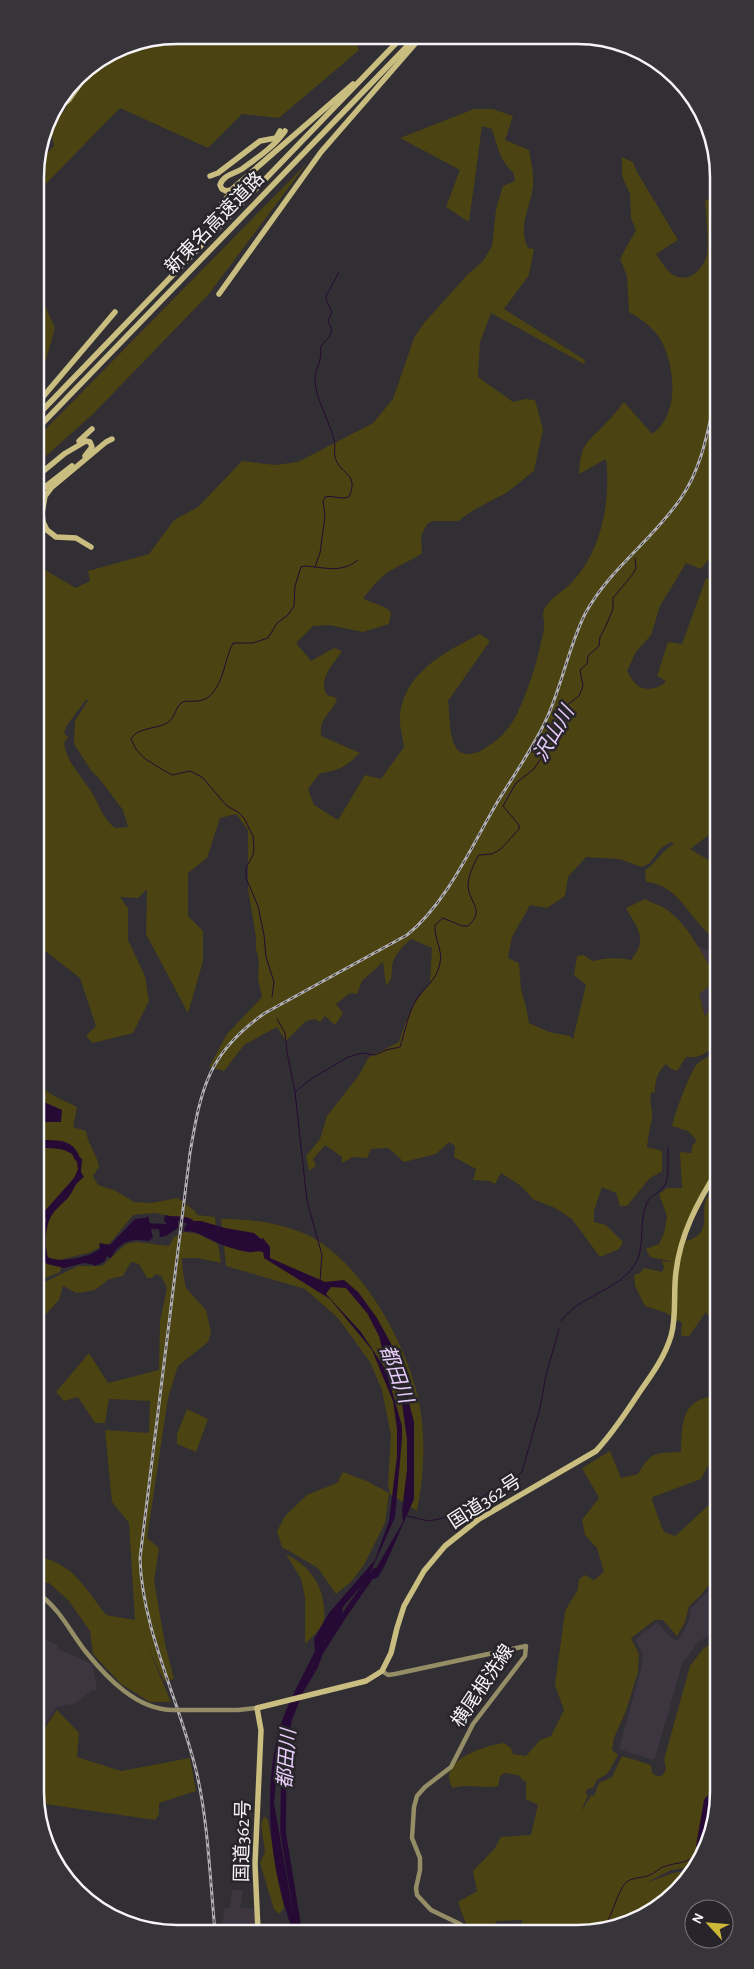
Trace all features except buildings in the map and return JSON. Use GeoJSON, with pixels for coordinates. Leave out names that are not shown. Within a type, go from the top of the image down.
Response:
{"type":"FeatureCollection","features":[{"type":"Feature","properties":{"kind":"highway","name":"新東名高速道路"},"geometry":{"type":"LineString","coordinates":[[44,409],[396,44]]}},
{"type":"Feature","properties":{"kind":"highway","name":"新東名高速道路"},"geometry":{"type":"LineString","coordinates":[[44,422],[408,44]]}},
{"type":"Feature","properties":{"kind":"highway"},"geometry":{"type":"LineString","coordinates":[[219,294],[321,152],[415,44]]}},
{"type":"Feature","properties":{"kind":"highway"},"geometry":{"type":"LineString","coordinates":[[222,203],[248,176],[294,134],[376,65]]}},
{"type":"Feature","properties":{"kind":"highway"},"geometry":{"type":"LineString","coordinates":[[210,176],[218,173],[260,141],[276,138],[282,131],[276,142],[243,168],[223,178],[220,182],[220,187],[224,191],[229,191],[248,176]]}},
{"type":"Feature","properties":{"kind":"highway"},"geometry":{"type":"LineString","coordinates":[[44,396],[115,312]]}},
{"type":"Feature","properties":{"kind":"highway"},"geometry":{"type":"LineString","coordinates":[[44,470],[92,429]]}},
{"type":"Feature","properties":{"kind":"highway"},"geometry":{"type":"LineString","coordinates":[[44,500],[51,488],[112,439]]}},
{"type":"Feature","properties":{"kind":"highway"},"geometry":{"type":"LineString","coordinates":[[44,488],[87,455],[92,445],[88,441],[84,441],[64,454]]}},
{"type":"Feature","properties":{"kind":"highway"},"geometry":{"type":"LineString","coordinates":[[44,524],[51,534],[59,538],[76,538],[90,549],[75,541],[59,540],[50,536],[44,529]]}},
{"type":"Feature","properties":{"kind":"highway","name":"国道362号"},"geometry":{"type":"LineString","coordinates":[[382,1671],[391,1653],[404,1606],[424,1571],[445,1546],[479,1519],[596,1451],[624,1417],[664,1356],[672,1336],[676,1270],[683,1237],[710,1185]]}},
{"type":"Feature","properties":{"kind":"highway"},"geometry":{"type":"LineString","coordinates":[[257,1708],[366,1681],[382,1671]]}},
{"type":"Feature","properties":{"kind":"highway","name":"国道362号"},"geometry":{"type":"LineString","coordinates":[[257,1708],[260,1730],[255,1864],[258,1925]]}},
{"type":"Feature","properties":{"kind":"main road"},"geometry":{"type":"LineString","coordinates":[[44,1599],[58,1612],[86,1652],[125,1693],[142,1703],[155,1708],[172,1710],[238,1710],[257,1708]]}},
{"type":"Feature","properties":{"kind":"main road","name":"横尾根洗線"},"geometry":{"type":"LineString","coordinates":[[382,1671],[388,1675],[395,1674],[526,1646],[525,1656],[473,1724],[451,1767],[425,1787],[418,1796],[414,1807],[412,1838],[420,1858],[420,1870],[416,1888],[417,1896],[431,1910],[461,1925]]}},
{"type":"Feature","properties":{"kind":"shaded area"},"geometry":{"type":"Polygon","coordinates":[[[168,44],[357,44],[359,50],[279,118],[242,114],[208,148],[120,108],[44,186],[46,154],[54,146],[52,133],[57,118],[65,110],[70,99],[77,89],[96,71],[118,57],[151,46],[168,44]]]}},
{"type":"Feature","properties":{"kind":"shaded area"},"geometry":{"type":"Polygon","coordinates":[[[474,109],[493,109],[513,116],[505,140],[529,150],[533,172],[533,186],[524,224],[524,232],[528,248],[534,249],[529,275],[504,309],[585,360],[584,364],[491,313],[480,342],[478,377],[513,402],[525,399],[535,400],[543,429],[534,471],[506,493],[472,511],[458,521],[432,521],[427,524],[421,536],[422,553],[394,568],[375,584],[363,598],[385,607],[391,612],[389,624],[363,632],[329,625],[313,626],[296,643],[311,661],[334,648],[342,651],[325,677],[324,689],[327,695],[337,698],[333,708],[324,719],[321,736],[360,753],[342,767],[320,773],[308,789],[314,805],[338,820],[365,775],[381,779],[404,747],[400,723],[402,704],[408,690],[417,677],[427,666],[440,657],[480,634],[490,641],[448,701],[452,739],[461,753],[469,754],[480,751],[501,736],[515,717],[533,672],[543,633],[543,613],[545,608],[584,568],[598,539],[607,490],[606,459],[579,474],[583,449],[624,402],[652,434],[668,414],[671,402],[672,388],[669,360],[659,337],[653,329],[629,312],[627,276],[620,259],[636,230],[631,218],[630,194],[622,176],[622,157],[633,162],[637,172],[678,240],[656,254],[673,275],[685,278],[695,274],[703,265],[708,248],[705,199],[710,200],[710,558],[701,569],[686,563],[660,606],[651,635],[636,652],[627,671],[632,680],[643,688],[654,688],[666,681],[657,676],[668,642],[682,644],[706,578],[710,580],[710,834],[690,849],[710,861],[710,935],[677,897],[658,884],[646,882],[645,870],[665,850],[674,844],[671,842],[660,849],[650,863],[642,867],[619,859],[586,857],[568,877],[565,896],[547,908],[530,905],[512,937],[508,958],[519,963],[521,990],[529,1023],[549,1032],[570,1036],[573,1039],[586,985],[574,975],[577,956],[583,955],[593,961],[612,958],[631,960],[639,946],[640,939],[637,928],[626,908],[645,899],[666,909],[675,916],[689,933],[710,968],[710,985],[699,994],[705,1017],[710,1009],[710,1050],[696,1057],[686,1057],[677,1071],[671,1069],[666,1064],[660,1070],[655,1084],[655,1092],[651,1093],[652,1118],[647,1147],[662,1151],[662,1171],[649,1179],[627,1206],[620,1206],[616,1193],[602,1187],[594,1211],[594,1222],[606,1225],[623,1242],[619,1249],[600,1257],[572,1219],[555,1208],[533,1199],[521,1186],[501,1173],[495,1184],[489,1181],[473,1180],[476,1169],[454,1157],[455,1146],[449,1142],[436,1154],[404,1162],[388,1148],[371,1149],[367,1158],[353,1157],[342,1163],[342,1157],[325,1145],[313,1159],[316,1166],[309,1171],[306,1156],[320,1139],[327,1116],[359,1075],[369,1057],[399,1042],[411,1011],[430,983],[432,948],[411,939],[394,958],[391,977],[386,986],[383,962],[362,981],[357,994],[350,993],[336,1004],[343,1013],[335,1025],[325,1016],[320,1022],[315,1019],[306,1021],[286,1041],[277,1027],[244,1045],[224,1071],[209,1067],[227,1034],[262,997],[258,979],[259,961],[256,937],[248,889],[248,830],[236,814],[220,818],[207,858],[188,873],[188,916],[203,931],[203,961],[188,1013],[146,934],[147,889],[138,898],[120,897],[128,908],[128,940],[145,976],[149,1001],[133,1033],[93,1043],[86,1036],[96,1026],[80,978],[44,950],[44,570],[76,588],[90,581],[88,571],[149,554],[174,520],[198,507],[242,461],[275,465],[298,462],[373,423],[393,399],[414,338],[424,323],[468,274],[483,261],[492,246],[496,209],[503,186],[515,181],[513,172],[505,163],[500,153],[492,129],[482,126],[469,222],[446,207],[460,170],[400,138],[474,109]],[[89,699],[85,701],[67,725],[64,733],[68,737],[64,743],[65,750],[107,820],[115,828],[128,827],[123,810],[92,772],[74,744],[75,721],[89,699]]]}},
{"type":"Feature","properties":{"kind":"shaded area"},"geometry":{"type":"Polygon","coordinates":[[[308,162],[208,295],[93,414],[44,458],[44,431],[308,162]]]}},
{"type":"Feature","properties":{"kind":"shaded area"},"geometry":{"type":"Polygon","coordinates":[[[44,303],[55,328],[44,367],[44,303]]]}},
{"type":"Feature","properties":{"kind":"shaded area"},"geometry":{"type":"Polygon","coordinates":[[[696,946],[710,950],[710,969],[696,946]]]}},
{"type":"Feature","properties":{"kind":"shaded area"},"geometry":{"type":"Polygon","coordinates":[[[710,986],[710,1009],[705,1017],[699,993],[710,986]]]}},
{"type":"Feature","properties":{"kind":"shaded area"},"geometry":{"type":"Polygon","coordinates":[[[710,1056],[710,1178],[698,1200],[682,1252],[686,1241],[696,1236],[702,1230],[704,1208],[710,1194],[710,1317],[706,1312],[689,1336],[681,1336],[682,1323],[666,1313],[645,1306],[635,1286],[634,1275],[640,1273],[644,1268],[662,1272],[664,1268],[662,1261],[674,1262],[650,1257],[646,1249],[659,1244],[664,1233],[667,1216],[659,1194],[667,1188],[682,1188],[680,1152],[692,1153],[692,1146],[697,1141],[688,1131],[672,1126],[679,1103],[694,1068],[710,1056]]]}},
{"type":"Feature","properties":{"kind":"shaded area"},"geometry":{"type":"Polygon","coordinates":[[[44,1090],[77,1107],[73,1127],[86,1131],[99,1167],[93,1176],[98,1185],[116,1191],[134,1202],[151,1203],[178,1198],[195,1211],[197,1215],[215,1217],[216,1226],[155,1213],[133,1215],[110,1243],[88,1253],[63,1259],[60,1272],[44,1278],[44,1148],[68,1150],[84,1164],[73,1147],[54,1142],[44,1142],[44,1090]]]}},
{"type":"Feature","properties":{"kind":"shaded area"},"geometry":{"type":"Polygon","coordinates":[[[221,1219],[264,1222],[306,1234],[328,1247],[348,1266],[384,1314],[410,1369],[418,1396],[423,1432],[423,1455],[421,1489],[417,1511],[390,1494],[388,1484],[391,1435],[382,1390],[370,1362],[338,1318],[305,1289],[226,1266],[221,1219]]]}},
{"type":"Feature","properties":{"kind":"shaded area"},"geometry":{"type":"Polygon","coordinates":[[[185,1232],[198,1234],[218,1244],[221,1263],[198,1258],[182,1258],[186,1288],[206,1310],[211,1333],[208,1342],[178,1366],[168,1398],[147,1538],[159,1548],[154,1581],[165,1644],[174,1679],[164,1681],[149,1650],[171,1702],[150,1702],[121,1684],[93,1654],[90,1631],[68,1600],[49,1583],[44,1583],[44,1558],[60,1565],[78,1578],[106,1615],[135,1620],[129,1523],[112,1502],[105,1430],[149,1433],[150,1401],[109,1399],[105,1423],[95,1423],[78,1397],[64,1401],[56,1392],[89,1353],[108,1383],[159,1370],[160,1321],[167,1288],[161,1276],[155,1274],[152,1278],[147,1278],[139,1264],[131,1262],[123,1276],[109,1279],[95,1290],[77,1293],[63,1286],[59,1300],[44,1316],[44,1283],[78,1266],[102,1266],[126,1244],[136,1242],[169,1246],[174,1237],[185,1232]]]}},
{"type":"Feature","properties":{"kind":"shaded area"},"geometry":{"type":"Polygon","coordinates":[[[710,1397],[710,1462],[701,1479],[653,1497],[652,1500],[664,1532],[675,1536],[710,1505],[710,1584],[689,1606],[685,1622],[677,1636],[663,1620],[655,1620],[631,1638],[639,1654],[638,1672],[626,1711],[614,1738],[612,1750],[618,1755],[608,1773],[597,1780],[593,1788],[589,1788],[585,1792],[588,1795],[581,1812],[591,1795],[594,1796],[599,1783],[612,1777],[622,1756],[651,1765],[652,1773],[662,1776],[666,1769],[664,1760],[690,1666],[703,1649],[710,1644],[710,1801],[708,1818],[697,1851],[687,1867],[671,1870],[646,1883],[673,1873],[684,1871],[658,1898],[620,1918],[586,1925],[521,1925],[522,1920],[496,1921],[495,1925],[467,1925],[458,1902],[477,1891],[473,1871],[495,1848],[501,1837],[531,1835],[538,1805],[526,1799],[526,1779],[525,1782],[518,1775],[505,1773],[500,1776],[498,1786],[464,1786],[453,1788],[449,1779],[450,1770],[464,1756],[496,1744],[504,1743],[511,1748],[513,1754],[526,1756],[540,1740],[551,1736],[564,1710],[555,1685],[565,1611],[578,1589],[579,1579],[585,1575],[594,1580],[604,1572],[597,1548],[585,1535],[582,1520],[599,1498],[582,1468],[610,1451],[621,1478],[638,1474],[647,1461],[655,1455],[681,1452],[683,1422],[686,1414],[697,1401],[710,1397]]]}},
{"type":"Feature","properties":{"kind":"shaded area"},"geometry":{"type":"Polygon","coordinates":[[[187,1409],[208,1419],[196,1452],[177,1444],[177,1434],[187,1409]]]}},
{"type":"Feature","properties":{"kind":"shaded area"},"geometry":{"type":"Polygon","coordinates":[[[343,1472],[369,1482],[389,1493],[385,1523],[364,1565],[351,1582],[336,1594],[318,1568],[282,1547],[277,1531],[285,1516],[307,1495],[337,1483],[343,1472]]]}},
{"type":"Feature","properties":{"kind":"shaded area"},"geometry":{"type":"Polygon","coordinates":[[[286,1554],[294,1558],[313,1576],[323,1599],[324,1620],[318,1630],[305,1644],[305,1597],[301,1579],[286,1554]]]}},
{"type":"Feature","properties":{"kind":"shaded area"},"geometry":{"type":"Polygon","coordinates":[[[710,1589],[710,1635],[698,1642],[682,1664],[655,1758],[653,1760],[619,1749],[641,1669],[643,1654],[635,1640],[657,1622],[670,1637],[677,1641],[689,1620],[691,1608],[710,1589]]]}},
{"type":"Feature","properties":{"kind":"shaded area"},"geometry":{"type":"Polygon","coordinates":[[[44,1639],[59,1646],[58,1649],[92,1664],[96,1684],[96,1690],[92,1690],[74,1704],[56,1707],[44,1726],[44,1639]]]}},
{"type":"Feature","properties":{"kind":"shaded area"},"geometry":{"type":"Polygon","coordinates":[[[57,1710],[79,1733],[77,1757],[121,1771],[190,1758],[196,1791],[159,1803],[159,1814],[155,1820],[44,1804],[44,1729],[57,1710]]]}},
{"type":"Feature","properties":{"kind":"shaded area"},"geometry":{"type":"Polygon","coordinates":[[[266,1817],[284,1908],[279,1914],[274,1909],[260,1863],[265,1852],[261,1824],[263,1818],[266,1817]]]}},
{"type":"Feature","properties":{"kind":"shaded area"},"geometry":{"type":"Polygon","coordinates":[[[232,1890],[243,1890],[240,1907],[255,1909],[256,1925],[223,1925],[224,1909],[230,1908],[232,1890]]]}},
{"type":"Feature","properties":{"kind":"water"},"geometry":{"type":"Polygon","coordinates":[[[44,1102],[62,1110],[61,1122],[44,1122],[44,1102]]]}},
{"type":"Feature","properties":{"kind":"water"},"geometry":{"type":"Polygon","coordinates":[[[56,1145],[68,1148],[82,1159],[81,1172],[84,1177],[51,1217],[46,1234],[48,1257],[64,1260],[89,1255],[100,1249],[99,1243],[110,1245],[135,1219],[148,1216],[153,1238],[148,1241],[136,1240],[126,1242],[114,1252],[111,1258],[107,1256],[104,1262],[94,1266],[84,1263],[64,1268],[44,1262],[44,1224],[46,1221],[44,1212],[74,1178],[78,1169],[76,1157],[71,1153],[57,1149],[44,1148],[44,1146],[56,1145]]]}},
{"type":"Feature","properties":{"kind":"water"},"geometry":{"type":"Polygon","coordinates":[[[165,1215],[184,1217],[194,1221],[254,1233],[261,1239],[263,1238],[270,1247],[270,1258],[325,1282],[344,1280],[358,1292],[377,1318],[396,1353],[414,1422],[414,1499],[386,1563],[378,1577],[374,1579],[371,1577],[403,1522],[402,1510],[407,1470],[407,1439],[401,1396],[397,1382],[390,1376],[379,1336],[367,1313],[346,1288],[331,1287],[326,1294],[361,1332],[386,1370],[402,1426],[402,1439],[395,1517],[368,1578],[343,1607],[339,1629],[325,1639],[292,1707],[279,1747],[274,1803],[293,1912],[301,1925],[291,1925],[285,1908],[274,1858],[270,1806],[274,1755],[279,1731],[286,1712],[315,1651],[314,1639],[329,1613],[375,1560],[389,1521],[397,1456],[397,1429],[393,1401],[372,1350],[330,1299],[264,1258],[263,1252],[238,1250],[194,1232],[185,1232],[184,1228],[187,1224],[180,1220],[178,1221],[178,1228],[166,1236],[160,1237],[159,1229],[167,1226],[164,1221],[165,1215]]]}},
{"type":"Feature","properties":{"kind":"water"},"geometry":{"type":"Polygon","coordinates":[[[710,1794],[708,1818],[698,1848],[696,1846],[706,1797],[710,1794]]]}},
{"type":"Feature","properties":{"kind":"waterway"},"geometry":{"type":"LineString","coordinates":[[315,567],[320,553],[325,516],[323,501],[325,497],[349,497],[352,489],[351,479],[335,458],[334,440],[317,395],[315,381],[321,356],[320,347],[329,337],[332,330],[328,321],[332,312],[326,296],[339,272]]}},
{"type":"Feature","properties":{"kind":"waterway","name":"沢山川"},"geometry":{"type":"LineString","coordinates":[[295,1092],[311,1079],[348,1057],[362,1053],[375,1055],[400,1047],[412,1008],[418,997],[433,980],[438,969],[441,958],[435,925],[443,918],[462,926],[468,926],[476,915],[468,886],[473,866],[479,855],[492,854],[501,849],[519,829],[519,825],[503,806],[516,783],[534,769],[545,752],[551,737],[561,726],[566,706],[579,696],[583,686],[580,670],[587,664],[588,656],[599,646],[600,637],[613,609],[613,598],[633,574],[636,568],[635,558]]}},
{"type":"Feature","properties":{"kind":"waterway"},"geometry":{"type":"LineString","coordinates":[[272,997],[274,982],[266,957],[258,906],[246,878],[246,868],[253,855],[254,848],[253,836],[244,818],[227,806],[202,777],[190,771],[172,775],[144,758],[136,749],[131,739],[133,735],[141,731],[161,726],[168,722],[181,703],[203,700],[213,693],[220,680],[233,643],[253,643],[268,638],[277,623],[288,615],[294,606],[295,586],[301,567],[339,568],[358,560]]}},
{"type":"Feature","properties":{"kind":"waterway"},"geometry":{"type":"LineString","coordinates":[[277,1019],[285,1033],[295,1092],[307,1201],[322,1255],[320,1281]]}},
{"type":"Feature","properties":{"kind":"waterway","name":"都田川"},"geometry":{"type":"LineString","coordinates":[[44,1143],[66,1145],[74,1152],[77,1158]]}},
{"type":"Feature","properties":{"kind":"waterway"},"geometry":{"type":"LineString","coordinates":[[561,1321],[567,1313],[583,1301],[619,1281],[634,1266],[640,1250],[642,1224],[647,1202],[662,1189],[667,1180],[668,1148]]}},
{"type":"Feature","properties":{"kind":"waterway","name":"都田川"},"geometry":{"type":"LineString","coordinates":[[146,1228],[150,1226],[169,1227]]}},
{"type":"Feature","properties":{"kind":"waterway"},"geometry":{"type":"LineString","coordinates":[[407,1516],[429,1521],[443,1518],[514,1479],[522,1472],[559,1329]]}},
{"type":"Feature","properties":{"kind":"waterway","name":"都田川"},"geometry":{"type":"LineString","coordinates":[[298,1924],[283,1832],[284,1753],[289,1720],[301,1690],[315,1667],[320,1653],[375,1571]]}},
{"type":"Feature","properties":{"kind":"waterway"},"geometry":{"type":"LineString","coordinates":[[607,1922],[621,1890],[628,1881],[645,1877],[663,1867],[686,1861],[695,1854]]}},
{"type":"Feature","properties":{"kind":"railway"},"geometry":{"type":"LineString","coordinates":[[214,1925],[206,1829],[200,1789],[189,1744],[162,1665],[147,1612],[140,1558],[190,1153],[198,1109],[210,1074],[219,1058],[246,1028],[265,1013],[407,935],[421,922],[447,890],[541,730],[552,707],[574,640],[585,614],[606,583],[658,528],[681,498],[700,460],[710,421]]}}]}
